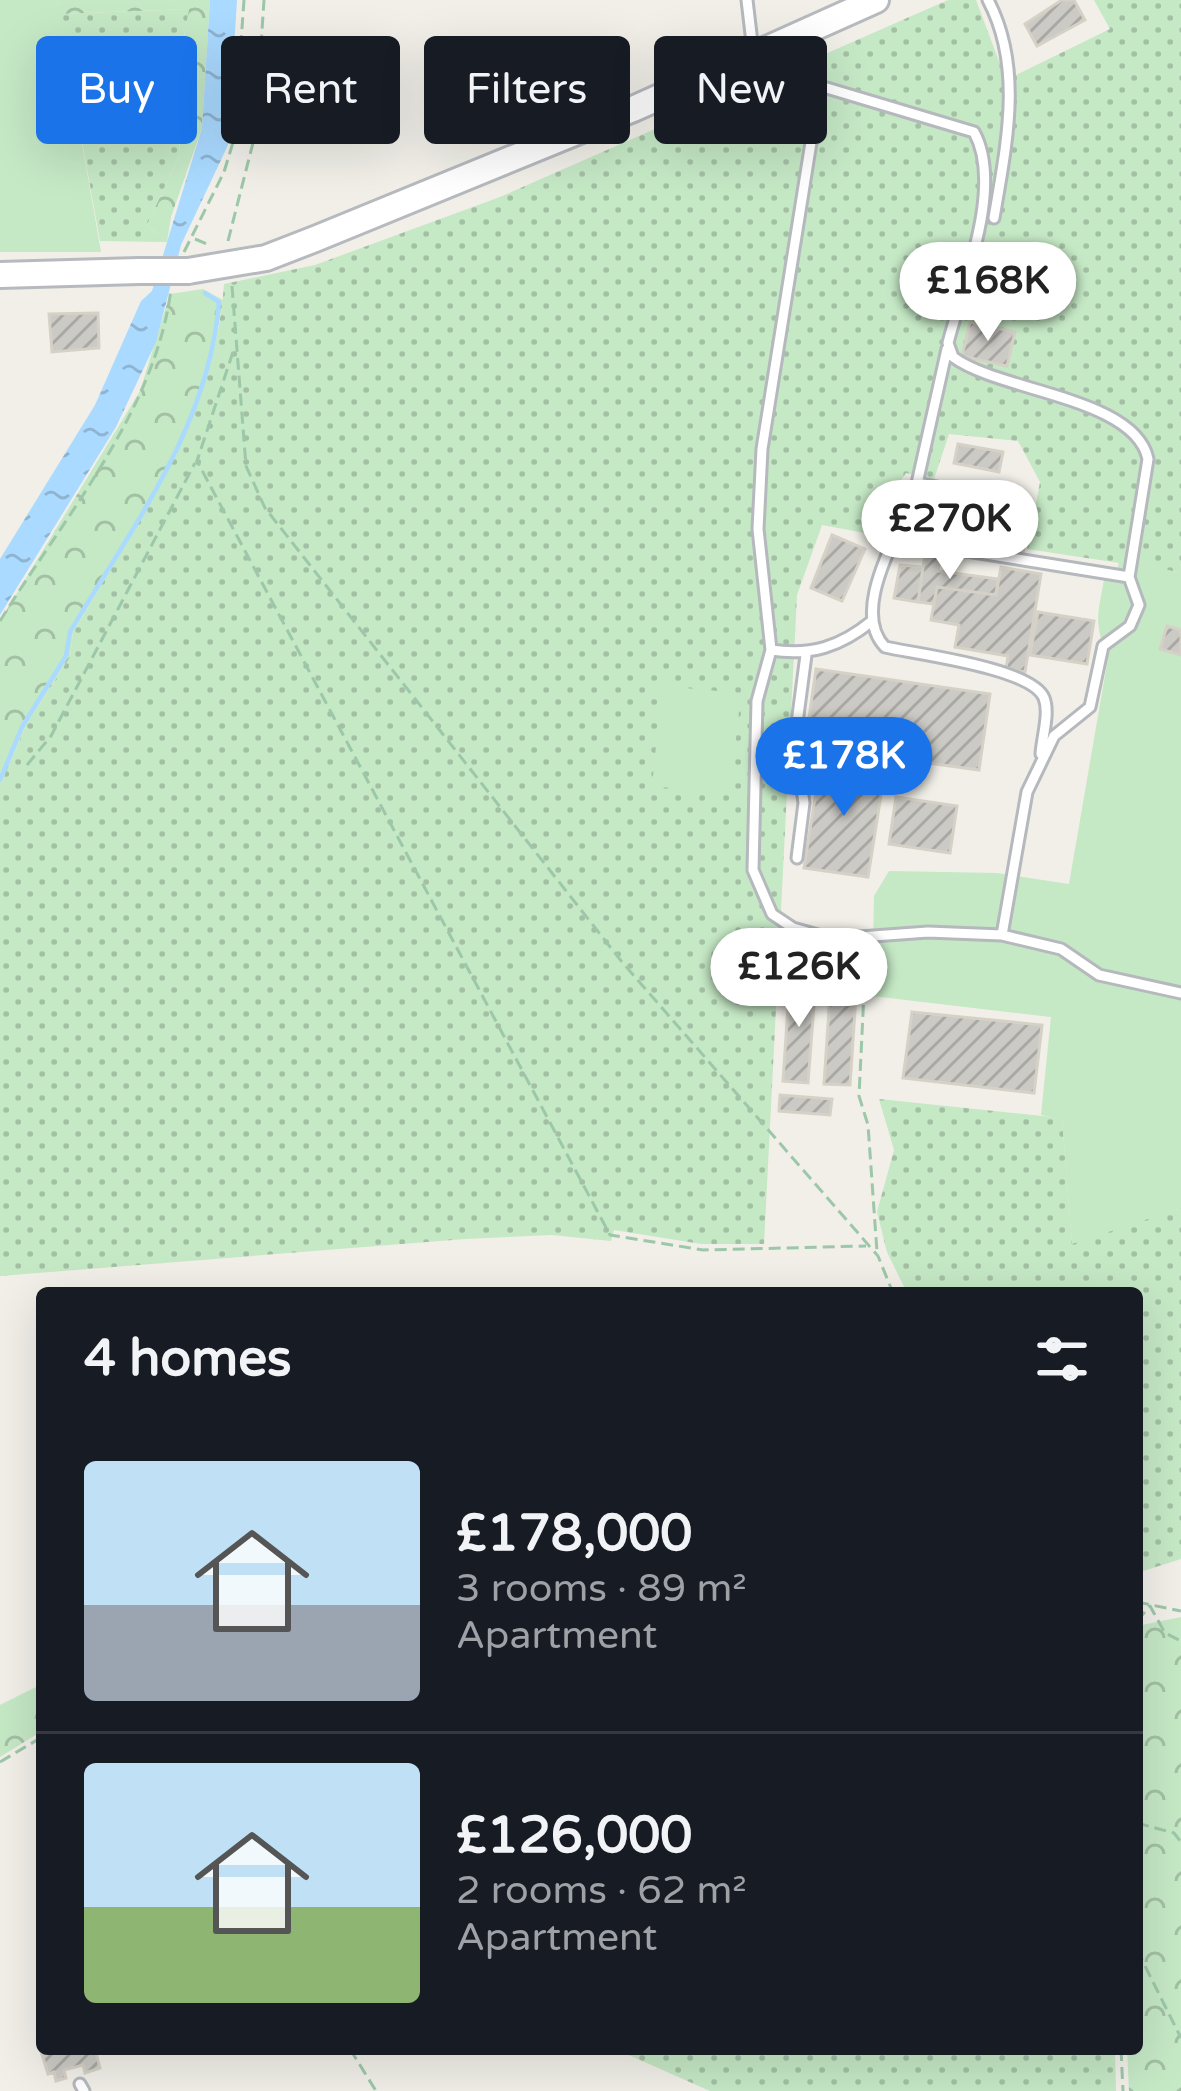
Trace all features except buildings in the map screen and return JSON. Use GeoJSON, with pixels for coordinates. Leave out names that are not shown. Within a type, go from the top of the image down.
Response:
{"type":"FeatureCollection","features":[{"type":"Feature","properties":{"kind":"main road"},"geometry":{"type":"LineString","coordinates":[[800,36],[875,0]]}},
{"type":"Feature","properties":{"kind":"main road"},"geometry":{"type":"LineString","coordinates":[[0,275],[194,270],[228,257],[314,239],[654,98]]}},
{"type":"Feature","properties":{"kind":"lane"},"geometry":{"type":"LineString","coordinates":[[746,0],[751,36]]}},
{"type":"Feature","properties":{"kind":"lane"},"geometry":{"type":"LineString","coordinates":[[988,0],[1010,76],[1009,130],[994,218]]}},
{"type":"Feature","properties":{"kind":"lane"},"geometry":{"type":"LineString","coordinates":[[772,650],[806,655],[856,634],[872,621],[893,533],[918,483],[987,190],[984,151],[974,132],[827,88]]}},
{"type":"Feature","properties":{"kind":"lane"},"geometry":{"type":"LineString","coordinates":[[811,144],[762,449],[758,529],[772,650],[758,701],[754,762],[753,870],[760,896],[772,914],[793,928],[832,939],[1002,935],[1061,949],[1099,975],[1181,993]]}},
{"type":"Feature","properties":{"kind":"lane"},"geometry":{"type":"LineString","coordinates":[[949,343],[958,362],[1119,421],[1145,444],[1148,459],[1129,577],[1138,596],[1135,618],[1103,646],[1090,707],[1054,736],[1040,759],[1027,792],[1002,935]]}},
{"type":"Feature","properties":{"kind":"lane"},"geometry":{"type":"LineString","coordinates":[[918,483],[1004,501]]}},
{"type":"Feature","properties":{"kind":"lane"},"geometry":{"type":"LineString","coordinates":[[893,533],[904,541],[1129,577]]}},
{"type":"Feature","properties":{"kind":"lane"},"geometry":{"type":"LineString","coordinates":[[872,621],[885,647],[1015,675],[1036,687],[1044,698],[1040,759]]}},
{"type":"Feature","properties":{"kind":"lane"},"geometry":{"type":"LineString","coordinates":[[797,858],[804,803],[795,738],[806,655]]}},
{"type":"Feature","properties":{"kind":"path"},"geometry":{"type":"LineString","coordinates":[[0,621],[139,391],[234,139],[244,0]]}},
{"type":"Feature","properties":{"kind":"path"},"geometry":{"type":"LineString","coordinates":[[264,0],[255,135],[228,257],[246,466],[265,508],[622,962],[878,1256]]}},
{"type":"Feature","properties":{"kind":"path"},"geometry":{"type":"LineString","coordinates":[[194,235],[198,244],[213,244]]}},
{"type":"Feature","properties":{"kind":"path"},"geometry":{"type":"LineString","coordinates":[[27,765],[51,736],[196,461],[234,349]]}},
{"type":"Feature","properties":{"kind":"path"},"geometry":{"type":"LineString","coordinates":[[196,461],[610,1235],[703,1250],[868,1246]]}},
{"type":"Feature","properties":{"kind":"path"},"geometry":{"type":"LineString","coordinates":[[866,938],[860,1096],[868,1125],[878,1256],[891,1287]]}},
{"type":"Feature","properties":{"kind":"path"},"geometry":{"type":"LineString","coordinates":[[1143,1604],[1181,1611]]}},
{"type":"Feature","properties":{"kind":"path"},"geometry":{"type":"LineString","coordinates":[[1143,1614],[1150,1606]]}},
{"type":"Feature","properties":{"kind":"path"},"geometry":{"type":"LineString","coordinates":[[1150,1606],[1166,1633],[1181,1641]]}},
{"type":"Feature","properties":{"kind":"path"},"geometry":{"type":"LineString","coordinates":[[0,1762],[36,1741]]}},
{"type":"Feature","properties":{"kind":"path"},"geometry":{"type":"LineString","coordinates":[[1143,1825],[1174,1833],[1181,1842]]}},
{"type":"Feature","properties":{"kind":"path"},"geometry":{"type":"LineString","coordinates":[[1143,1962],[1181,2038]]}},
{"type":"Feature","properties":{"kind":"path"},"geometry":{"type":"LineString","coordinates":[[354,2055],[376,2091]]}},
{"type":"Feature","properties":{"kind":"path"},"geometry":{"type":"LineString","coordinates":[[1121,2055],[1123,2091]]}},
{"type":"Feature","properties":{"kind":"green space"},"geometry":{"type":"Polygon","coordinates":[[[0,0],[57,0],[63,36],[36,36],[36,144],[82,144],[101,252],[0,252],[0,0]]]}},
{"type":"Feature","properties":{"kind":"green space"},"geometry":{"type":"Polygon","coordinates":[[[57,0],[210,0],[202,128],[197,142],[197,36],[184,36],[189,9],[59,14],[57,0]]]}},
{"type":"Feature","properties":{"kind":"green space"},"geometry":{"type":"Polygon","coordinates":[[[948,0],[976,0],[1006,80],[1110,29],[1094,0],[1181,0],[1181,564],[1179,572],[1027,549],[1040,482],[1018,441],[949,434],[934,479],[906,473],[865,533],[822,525],[797,595],[764,1244],[701,1244],[614,1230],[611,1241],[552,1235],[465,1239],[0,1276],[0,786],[26,725],[70,657],[73,633],[147,509],[189,424],[218,333],[224,284],[315,265],[500,197],[630,144],[654,129],[654,144],[827,144],[827,53],[948,0]]]}},
{"type":"Feature","properties":{"kind":"green space"},"geometry":{"type":"Polygon","coordinates":[[[189,9],[184,36],[63,36],[59,14],[189,9]]]}},
{"type":"Feature","properties":{"kind":"green space"},"geometry":{"type":"Polygon","coordinates":[[[82,144],[179,144],[180,154],[147,225],[167,242],[100,241],[82,144]]]}},
{"type":"Feature","properties":{"kind":"green space"},"geometry":{"type":"Polygon","coordinates":[[[179,144],[196,144],[167,242],[147,225],[180,154],[179,144]]]}},
{"type":"Feature","properties":{"kind":"green space"},"geometry":{"type":"Polygon","coordinates":[[[203,289],[223,300],[213,350],[183,436],[73,633],[70,657],[26,725],[0,786],[0,621],[140,391],[170,294],[203,289]]]}},
{"type":"Feature","properties":{"kind":"green space"},"geometry":{"type":"Polygon","coordinates":[[[1119,562],[1178,572],[1181,564],[1181,1208],[1072,1244],[1062,1119],[1041,1115],[1051,1017],[872,996],[874,896],[889,871],[997,873],[1069,884],[1108,658],[1098,625],[1099,607],[1105,574],[1116,575],[1119,562]]]}},
{"type":"Feature","properties":{"kind":"green space"},"geometry":{"type":"Polygon","coordinates":[[[662,686],[741,693],[730,794],[652,786],[662,686]]]}},
{"type":"Feature","properties":{"kind":"green space"},"geometry":{"type":"Polygon","coordinates":[[[879,1099],[1062,1118],[1072,1243],[1181,1208],[1181,1559],[1143,1571],[1143,1287],[904,1287],[887,1252],[877,1212],[894,1150],[879,1099]]]}},
{"type":"Feature","properties":{"kind":"green space"},"geometry":{"type":"Polygon","coordinates":[[[1181,1617],[1181,2091],[1129,2091],[1127,2055],[1143,2055],[1143,1625],[1181,1617]]]}},
{"type":"Feature","properties":{"kind":"green space"},"geometry":{"type":"Polygon","coordinates":[[[36,1687],[36,1735],[0,1757],[0,1705],[36,1687]]]}},
{"type":"Feature","properties":{"kind":"green space"},"geometry":{"type":"Polygon","coordinates":[[[629,2055],[1115,2055],[1116,2091],[710,2091],[629,2055]]]}},
{"type":"Feature","properties":{"kind":"water"},"geometry":{"type":"Polygon","coordinates":[[[210,0],[237,0],[235,36],[221,36],[221,144],[228,145],[181,245],[156,342],[116,427],[0,615],[0,559],[95,405],[141,301],[152,291],[202,128],[210,0]]]}},
{"type":"Feature","properties":{"kind":"waterway"},"geometry":{"type":"LineString","coordinates":[[0,780],[22,727],[66,656],[70,632],[184,434],[212,348],[219,302],[205,293]]}}]}
